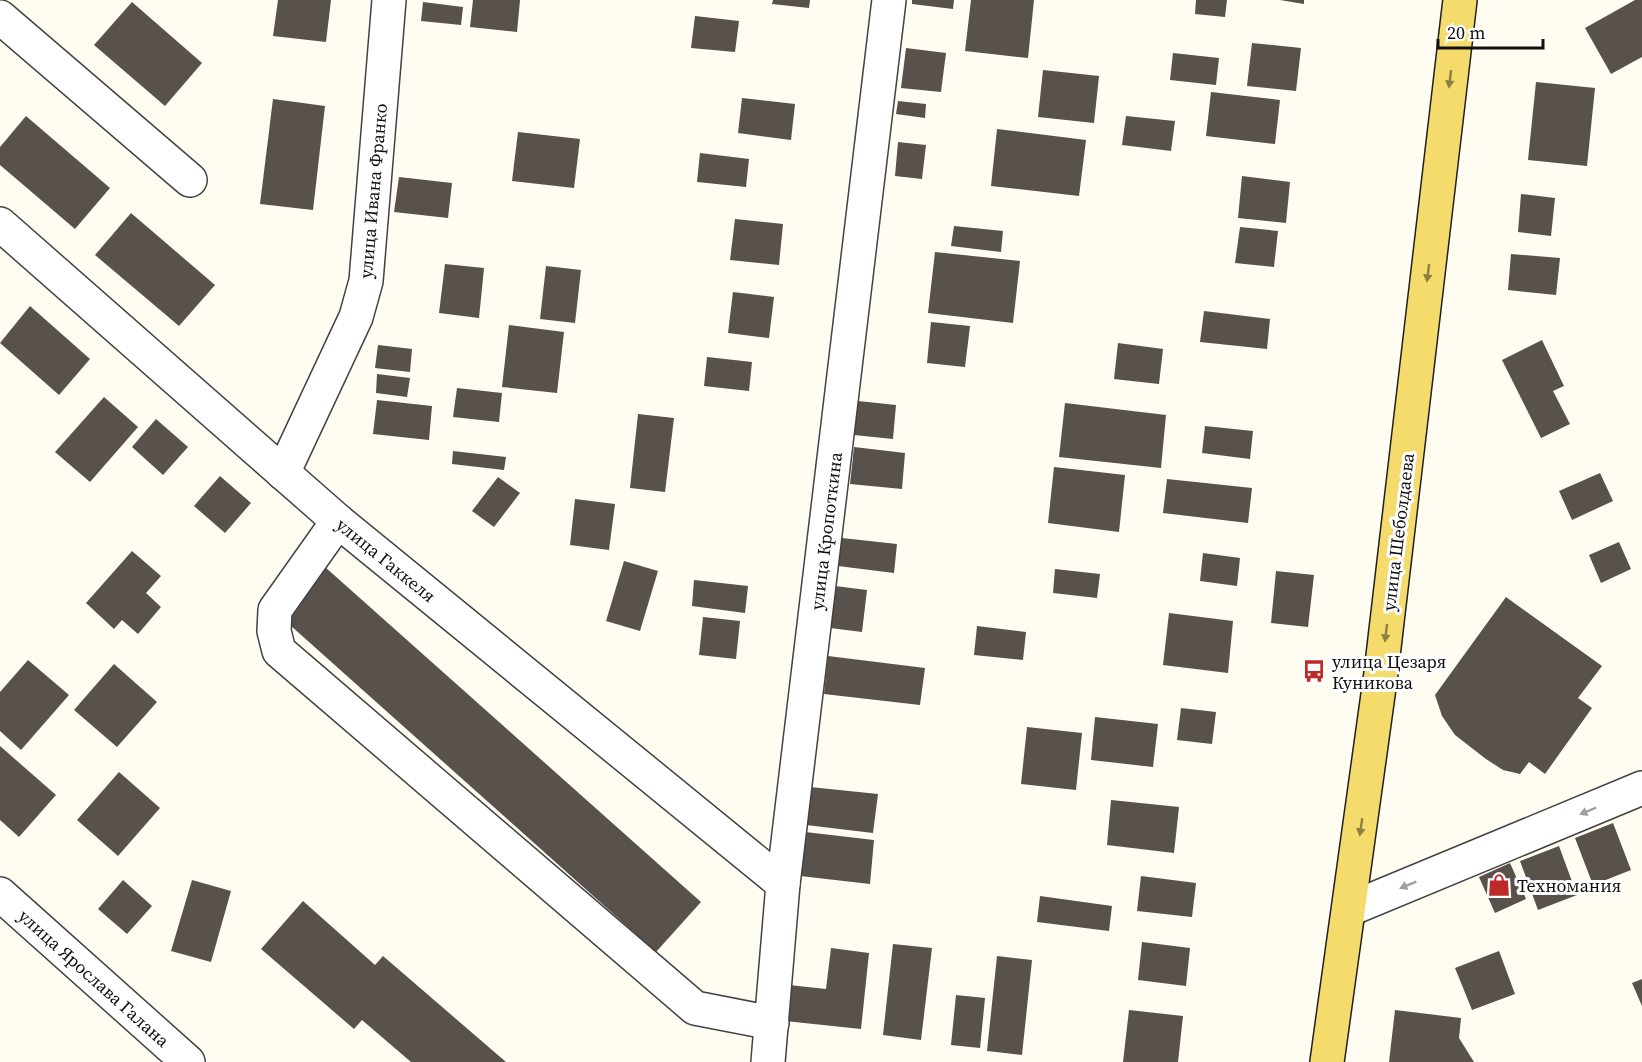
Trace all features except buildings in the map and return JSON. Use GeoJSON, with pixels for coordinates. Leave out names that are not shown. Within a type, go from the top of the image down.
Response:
{"type":"FeatureCollection","features":[{"type":"Feature","properties":{"kind":"main road","name":"улица Шеболдаева"},"geometry":{"type":"LineString","coordinates":[[1328,1062],[1383,661],[1460,0]]}},
{"type":"Feature","properties":{"kind":"street","name":"улица Ивана Франко"},"geometry":{"type":"LineString","coordinates":[[283,473],[356,317],[366,281],[389,0]]}},
{"type":"Feature","properties":{"kind":"street","name":"улица Кропоткина"},"geometry":{"type":"LineString","coordinates":[[768,1062],[783,884],[889,0]]}},
{"type":"Feature","properties":{"kind":"street"},"geometry":{"type":"LineString","coordinates":[[0,17],[190,180]]}},
{"type":"Feature","properties":{"kind":"street","name":"улица Гаккеля"},"geometry":{"type":"LineString","coordinates":[[0,224],[338,521],[783,884]]}},
{"type":"Feature","properties":{"kind":"street"},"geometry":{"type":"LineString","coordinates":[[338,521],[275,610],[274,631],[279,651],[695,1008],[772,1023]]}},
{"type":"Feature","properties":{"kind":"street"},"geometry":{"type":"LineString","coordinates":[[1350,909],[1642,788]]}},
{"type":"Feature","properties":{"kind":"street","name":"улица Ярослава Галана"},"geometry":{"type":"LineString","coordinates":[[0,894],[188,1062]]}},
{"type":"Feature","properties":{"kind":"place","name":"улица Цезаря Куникова"},"geometry":{"type":"Point","coordinates":[1314,671]}},
{"type":"Feature","properties":{"kind":"place","name":"Техномания"},"geometry":{"type":"Point","coordinates":[1499,885]}}]}
